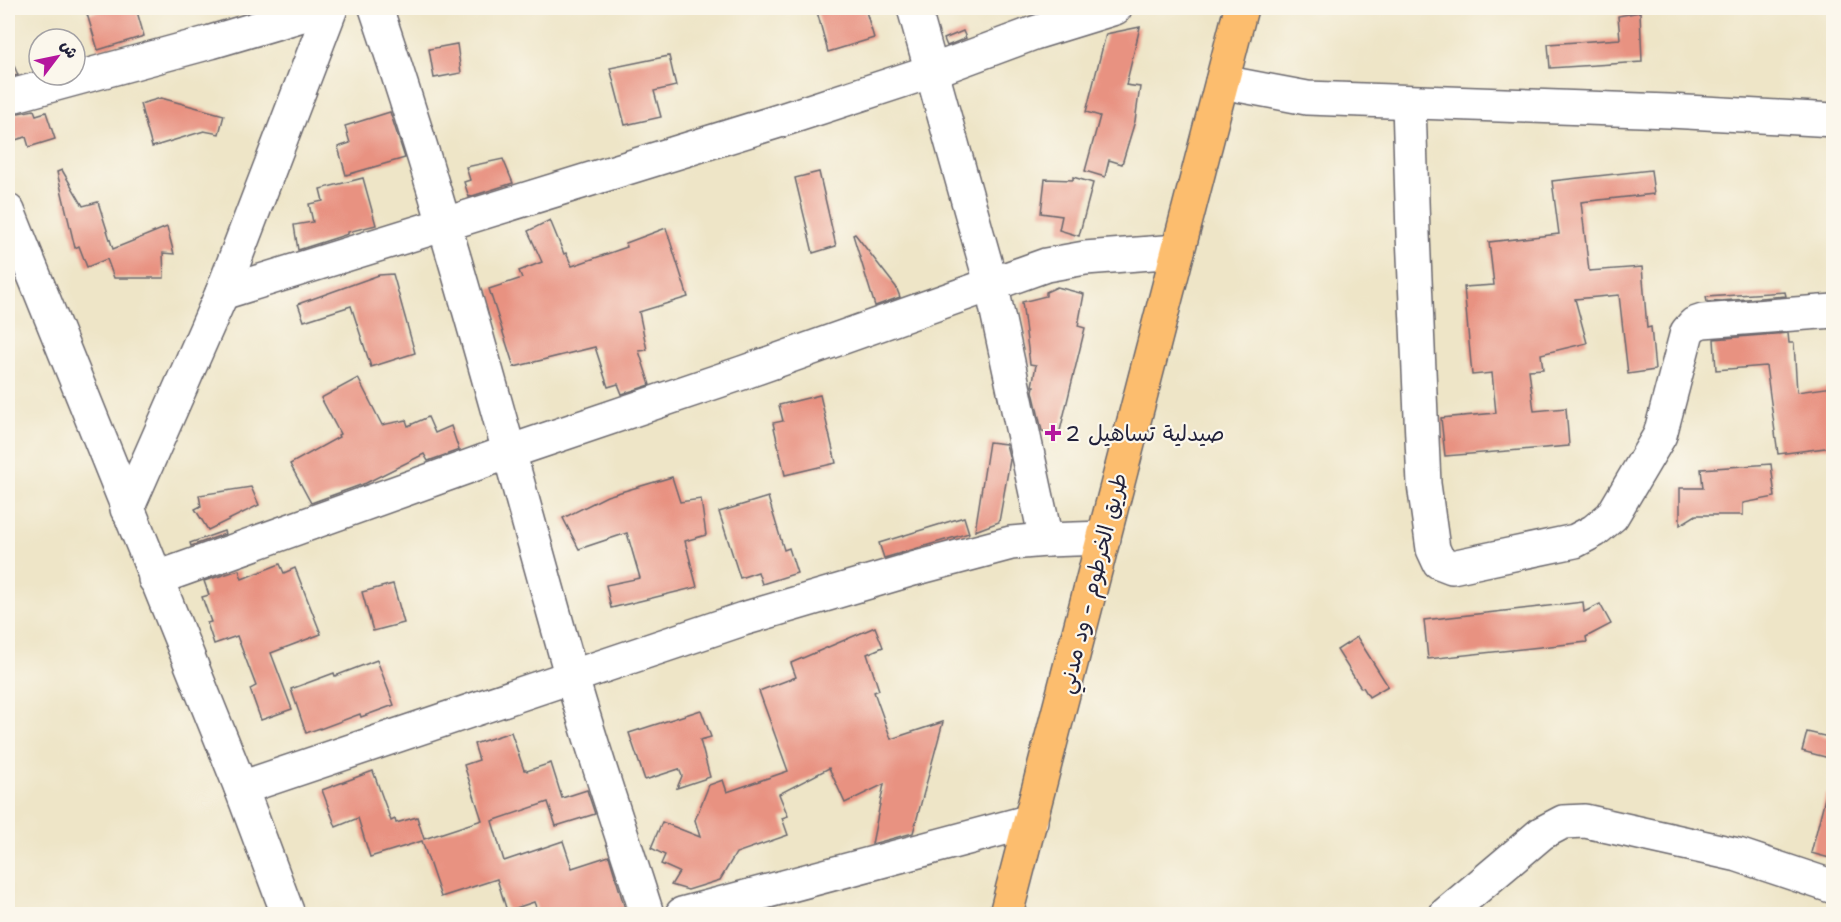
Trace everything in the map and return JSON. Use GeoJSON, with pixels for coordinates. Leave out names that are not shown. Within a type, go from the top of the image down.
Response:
{"type":"FeatureCollection","features":[{"type":"Feature","properties":{"kind":"highway","name":"طريق الخرطوم - ود مدني"},"geometry":{"type":"LineString","coordinates":[[1006,915],[1241,8]]}},
{"type":"Feature","properties":{"kind":"street"},"geometry":{"type":"LineString","coordinates":[[8,97],[326,8]]}},
{"type":"Feature","properties":{"kind":"street"},"geometry":{"type":"LineString","coordinates":[[127,509],[222,293],[331,8]]}},
{"type":"Feature","properties":{"kind":"street"},"geometry":{"type":"LineString","coordinates":[[376,8],[446,224],[572,677],[647,915]]}},
{"type":"Feature","properties":{"kind":"street"},"geometry":{"type":"LineString","coordinates":[[914,8],[991,283],[1046,540]]}},
{"type":"Feature","properties":{"kind":"street"},"geometry":{"type":"LineString","coordinates":[[222,293],[782,120],[932,71],[1034,33],[1116,8]]}},
{"type":"Feature","properties":{"kind":"street"},"geometry":{"type":"LineString","coordinates":[[1222,82],[1306,98],[1633,109],[1833,120]]}},
{"type":"Feature","properties":{"kind":"street"},"geometry":{"type":"LineString","coordinates":[[1409,103],[1424,484],[1432,549],[1439,562],[1452,567],[1575,541],[1594,531],[1611,516],[1660,435],[1687,332],[1694,324],[1703,321],[1833,311]]}},
{"type":"Feature","properties":{"kind":"street"},"geometry":{"type":"LineString","coordinates":[[8,211],[241,788],[288,915]]}},
{"type":"Feature","properties":{"kind":"street"},"geometry":{"type":"LineString","coordinates":[[155,579],[991,283],[1055,263],[1085,258],[1178,251]]}},
{"type":"Feature","properties":{"kind":"street"},"geometry":{"type":"LineString","coordinates":[[241,788],[743,619],[913,569],[1011,543],[1104,538]]}},
{"type":"Feature","properties":{"kind":"street"},"geometry":{"type":"LineString","coordinates":[[682,915],[1031,821]]}},
{"type":"Feature","properties":{"kind":"street"},"geometry":{"type":"LineString","coordinates":[[1446,915],[1542,833],[1563,822],[1585,821],[1738,855],[1833,887]]}},
{"type":"Feature","properties":{"kind":"building"},"geometry":{"type":"Polygon","coordinates":[[[110,8],[136,8],[144,36],[98,50],[87,14],[110,8]]]}},
{"type":"Feature","properties":{"kind":"building"},"geometry":{"type":"Polygon","coordinates":[[[816,8],[865,8],[874,38],[828,52],[816,8]]]}},
{"type":"Feature","properties":{"kind":"building"},"geometry":{"type":"Polygon","coordinates":[[[1640,12],[1642,62],[1550,68],[1548,44],[1620,39],[1618,16],[1640,12]]]}},
{"type":"Feature","properties":{"kind":"building"},"geometry":{"type":"Polygon","coordinates":[[[1140,27],[1126,85],[1140,87],[1135,121],[1122,164],[1109,160],[1105,177],[1085,171],[1100,116],[1086,112],[1106,34],[1140,27]]]}},
{"type":"Feature","properties":{"kind":"building"},"geometry":{"type":"Polygon","coordinates":[[[963,31],[966,38],[947,46],[944,39],[963,31]]]}},
{"type":"Feature","properties":{"kind":"building"},"geometry":{"type":"Polygon","coordinates":[[[457,44],[461,73],[434,78],[429,49],[457,44]]]}},
{"type":"Feature","properties":{"kind":"building"},"geometry":{"type":"Polygon","coordinates":[[[8,52],[18,75],[8,78],[8,52]]]}},
{"type":"Feature","properties":{"kind":"building"},"geometry":{"type":"Polygon","coordinates":[[[669,56],[676,86],[654,91],[661,117],[625,125],[610,68],[669,56]]]}},
{"type":"Feature","properties":{"kind":"building"},"geometry":{"type":"Polygon","coordinates":[[[161,98],[224,115],[219,134],[204,131],[152,147],[140,104],[161,98]]]}},
{"type":"Feature","properties":{"kind":"building"},"geometry":{"type":"Polygon","coordinates":[[[34,110],[36,115],[46,112],[55,139],[29,147],[26,137],[8,142],[8,115],[34,110]]]}},
{"type":"Feature","properties":{"kind":"building"},"geometry":{"type":"Polygon","coordinates":[[[390,112],[405,158],[346,175],[338,147],[350,143],[345,126],[390,112]]]}},
{"type":"Feature","properties":{"kind":"building"},"geometry":{"type":"Polygon","coordinates":[[[503,159],[513,183],[469,197],[464,182],[470,180],[466,167],[503,159]]]}},
{"type":"Feature","properties":{"kind":"building"},"geometry":{"type":"Polygon","coordinates":[[[62,170],[83,206],[98,202],[113,249],[167,227],[174,254],[163,253],[164,278],[114,278],[107,259],[87,267],[79,246],[75,248],[57,172],[62,170]]]}},
{"type":"Feature","properties":{"kind":"building"},"geometry":{"type":"Polygon","coordinates":[[[1651,170],[1654,194],[1581,202],[1589,271],[1642,267],[1647,328],[1651,327],[1655,370],[1628,374],[1619,295],[1575,299],[1587,343],[1541,354],[1543,369],[1529,370],[1534,411],[1566,408],[1569,446],[1445,456],[1441,418],[1496,413],[1492,373],[1472,375],[1464,287],[1494,285],[1489,242],[1559,234],[1552,181],[1651,170]]]}},
{"type":"Feature","properties":{"kind":"building"},"geometry":{"type":"Polygon","coordinates":[[[819,172],[836,246],[813,253],[795,178],[819,172]]]}},
{"type":"Feature","properties":{"kind":"building"},"geometry":{"type":"Polygon","coordinates":[[[1073,177],[1093,183],[1079,236],[1059,230],[1062,216],[1041,213],[1045,179],[1073,180],[1073,177]]]}},
{"type":"Feature","properties":{"kind":"building"},"geometry":{"type":"Polygon","coordinates":[[[363,178],[376,225],[348,232],[348,234],[298,250],[294,225],[313,222],[309,204],[323,201],[320,189],[363,178]]]}},
{"type":"Feature","properties":{"kind":"building"},"geometry":{"type":"Polygon","coordinates":[[[550,220],[564,254],[566,253],[572,266],[627,247],[626,243],[666,228],[688,297],[639,312],[647,350],[639,351],[650,385],[622,394],[618,384],[608,387],[595,347],[514,367],[489,289],[522,278],[519,271],[542,262],[528,231],[550,220]]]}},
{"type":"Feature","properties":{"kind":"building"},"geometry":{"type":"Polygon","coordinates":[[[855,234],[896,287],[900,297],[875,306],[853,235],[855,234]]]}},
{"type":"Feature","properties":{"kind":"building"},"geometry":{"type":"Polygon","coordinates":[[[393,274],[415,353],[371,367],[351,306],[304,321],[298,304],[379,275],[393,274]]]}},
{"type":"Feature","properties":{"kind":"building"},"geometry":{"type":"Polygon","coordinates":[[[1057,287],[1084,294],[1078,326],[1085,328],[1059,435],[1042,431],[1033,391],[1034,386],[1032,386],[1036,365],[1030,364],[1022,302],[1046,296],[1046,292],[1057,287]]]}},
{"type":"Feature","properties":{"kind":"building"},"geometry":{"type":"Polygon","coordinates":[[[1785,292],[1786,296],[1707,302],[1706,297],[1785,292]]]}},
{"type":"Feature","properties":{"kind":"building"},"geometry":{"type":"Polygon","coordinates":[[[1788,333],[1789,343],[1794,343],[1797,392],[1833,387],[1833,447],[1778,454],[1766,366],[1716,370],[1714,339],[1788,333]]]}},
{"type":"Feature","properties":{"kind":"building"},"geometry":{"type":"Polygon","coordinates":[[[358,378],[382,425],[406,420],[408,426],[428,417],[435,433],[451,426],[459,450],[428,461],[424,454],[366,483],[311,503],[290,464],[339,437],[340,434],[321,398],[358,378]]]}},
{"type":"Feature","properties":{"kind":"building"},"geometry":{"type":"Polygon","coordinates":[[[820,395],[836,463],[785,475],[773,423],[783,421],[779,405],[820,395]]]}},
{"type":"Feature","properties":{"kind":"building"},"geometry":{"type":"Polygon","coordinates":[[[989,442],[1006,444],[1010,460],[999,522],[975,531],[989,442]]]}},
{"type":"Feature","properties":{"kind":"building"},"geometry":{"type":"Polygon","coordinates":[[[1771,464],[1775,497],[1743,503],[1743,515],[1696,515],[1680,525],[1680,488],[1703,488],[1701,469],[1771,464]]]}},
{"type":"Feature","properties":{"kind":"building"},"geometry":{"type":"Polygon","coordinates":[[[672,477],[680,502],[701,499],[706,535],[685,541],[697,587],[611,608],[606,585],[640,578],[627,533],[579,549],[563,518],[607,496],[672,477]]]}},
{"type":"Feature","properties":{"kind":"building"},"geometry":{"type":"Polygon","coordinates":[[[251,487],[259,505],[208,530],[195,509],[201,506],[199,495],[251,487]]]}},
{"type":"Feature","properties":{"kind":"building"},"geometry":{"type":"Polygon","coordinates":[[[768,497],[784,550],[789,548],[797,573],[762,584],[758,572],[740,578],[719,512],[768,497]]]}},
{"type":"Feature","properties":{"kind":"building"},"geometry":{"type":"Polygon","coordinates":[[[964,517],[969,533],[884,558],[879,543],[964,517]]]}},
{"type":"Feature","properties":{"kind":"building"},"geometry":{"type":"Polygon","coordinates":[[[224,531],[225,534],[191,546],[190,543],[224,531]]]}},
{"type":"Feature","properties":{"kind":"building"},"geometry":{"type":"Polygon","coordinates":[[[280,564],[284,573],[295,568],[321,634],[271,653],[292,709],[261,720],[250,689],[256,686],[237,636],[214,644],[207,623],[211,622],[202,597],[209,595],[204,581],[239,570],[242,579],[280,564]]]}},
{"type":"Feature","properties":{"kind":"building"},"geometry":{"type":"Polygon","coordinates":[[[393,584],[404,623],[373,631],[362,592],[393,584]]]}},
{"type":"Feature","properties":{"kind":"building"},"geometry":{"type":"Polygon","coordinates":[[[1583,602],[1584,612],[1600,604],[1611,624],[1586,637],[1587,642],[1428,659],[1424,620],[1583,602]]]}},
{"type":"Feature","properties":{"kind":"building"},"geometry":{"type":"Polygon","coordinates":[[[875,627],[883,647],[867,654],[879,690],[874,692],[891,739],[943,722],[913,833],[872,844],[884,784],[845,803],[829,768],[779,794],[788,816],[782,818],[788,835],[736,853],[720,880],[688,890],[671,885],[679,872],[661,864],[665,855],[651,848],[662,822],[700,837],[695,820],[709,785],[723,780],[727,792],[788,771],[759,691],[796,677],[791,663],[875,627]]]}},
{"type":"Feature","properties":{"kind":"building"},"geometry":{"type":"Polygon","coordinates":[[[1357,637],[1388,686],[1369,697],[1337,650],[1357,637]]]}},
{"type":"Feature","properties":{"kind":"building"},"geometry":{"type":"Polygon","coordinates":[[[377,660],[394,705],[306,733],[291,689],[377,660]]]}},
{"type":"Feature","properties":{"kind":"building"},"geometry":{"type":"Polygon","coordinates":[[[701,710],[711,737],[700,740],[710,777],[677,788],[682,776],[679,769],[645,780],[629,733],[701,710]]]}},
{"type":"Feature","properties":{"kind":"building"},"geometry":{"type":"Polygon","coordinates":[[[511,732],[524,770],[551,763],[562,798],[587,790],[595,814],[556,826],[548,802],[492,821],[504,861],[563,841],[572,868],[609,856],[627,915],[539,915],[534,902],[507,911],[497,879],[441,897],[422,841],[370,857],[358,818],[336,827],[322,790],[373,771],[391,821],[395,819],[396,823],[417,817],[424,839],[482,820],[464,765],[479,760],[474,744],[511,732]]]}},
{"type":"Feature","properties":{"kind":"building"},"geometry":{"type":"Polygon","coordinates":[[[1807,732],[1833,738],[1833,759],[1802,751],[1807,732]]]}},
{"type":"Feature","properties":{"kind":"building"},"geometry":{"type":"Polygon","coordinates":[[[1826,794],[1833,795],[1833,859],[1811,853],[1826,794]]]}},
{"type":"Feature","properties":{"kind":"place","name":"صيدلية تساهيل 2"},"geometry":{"type":"Point","coordinates":[1053,433]}}]}
